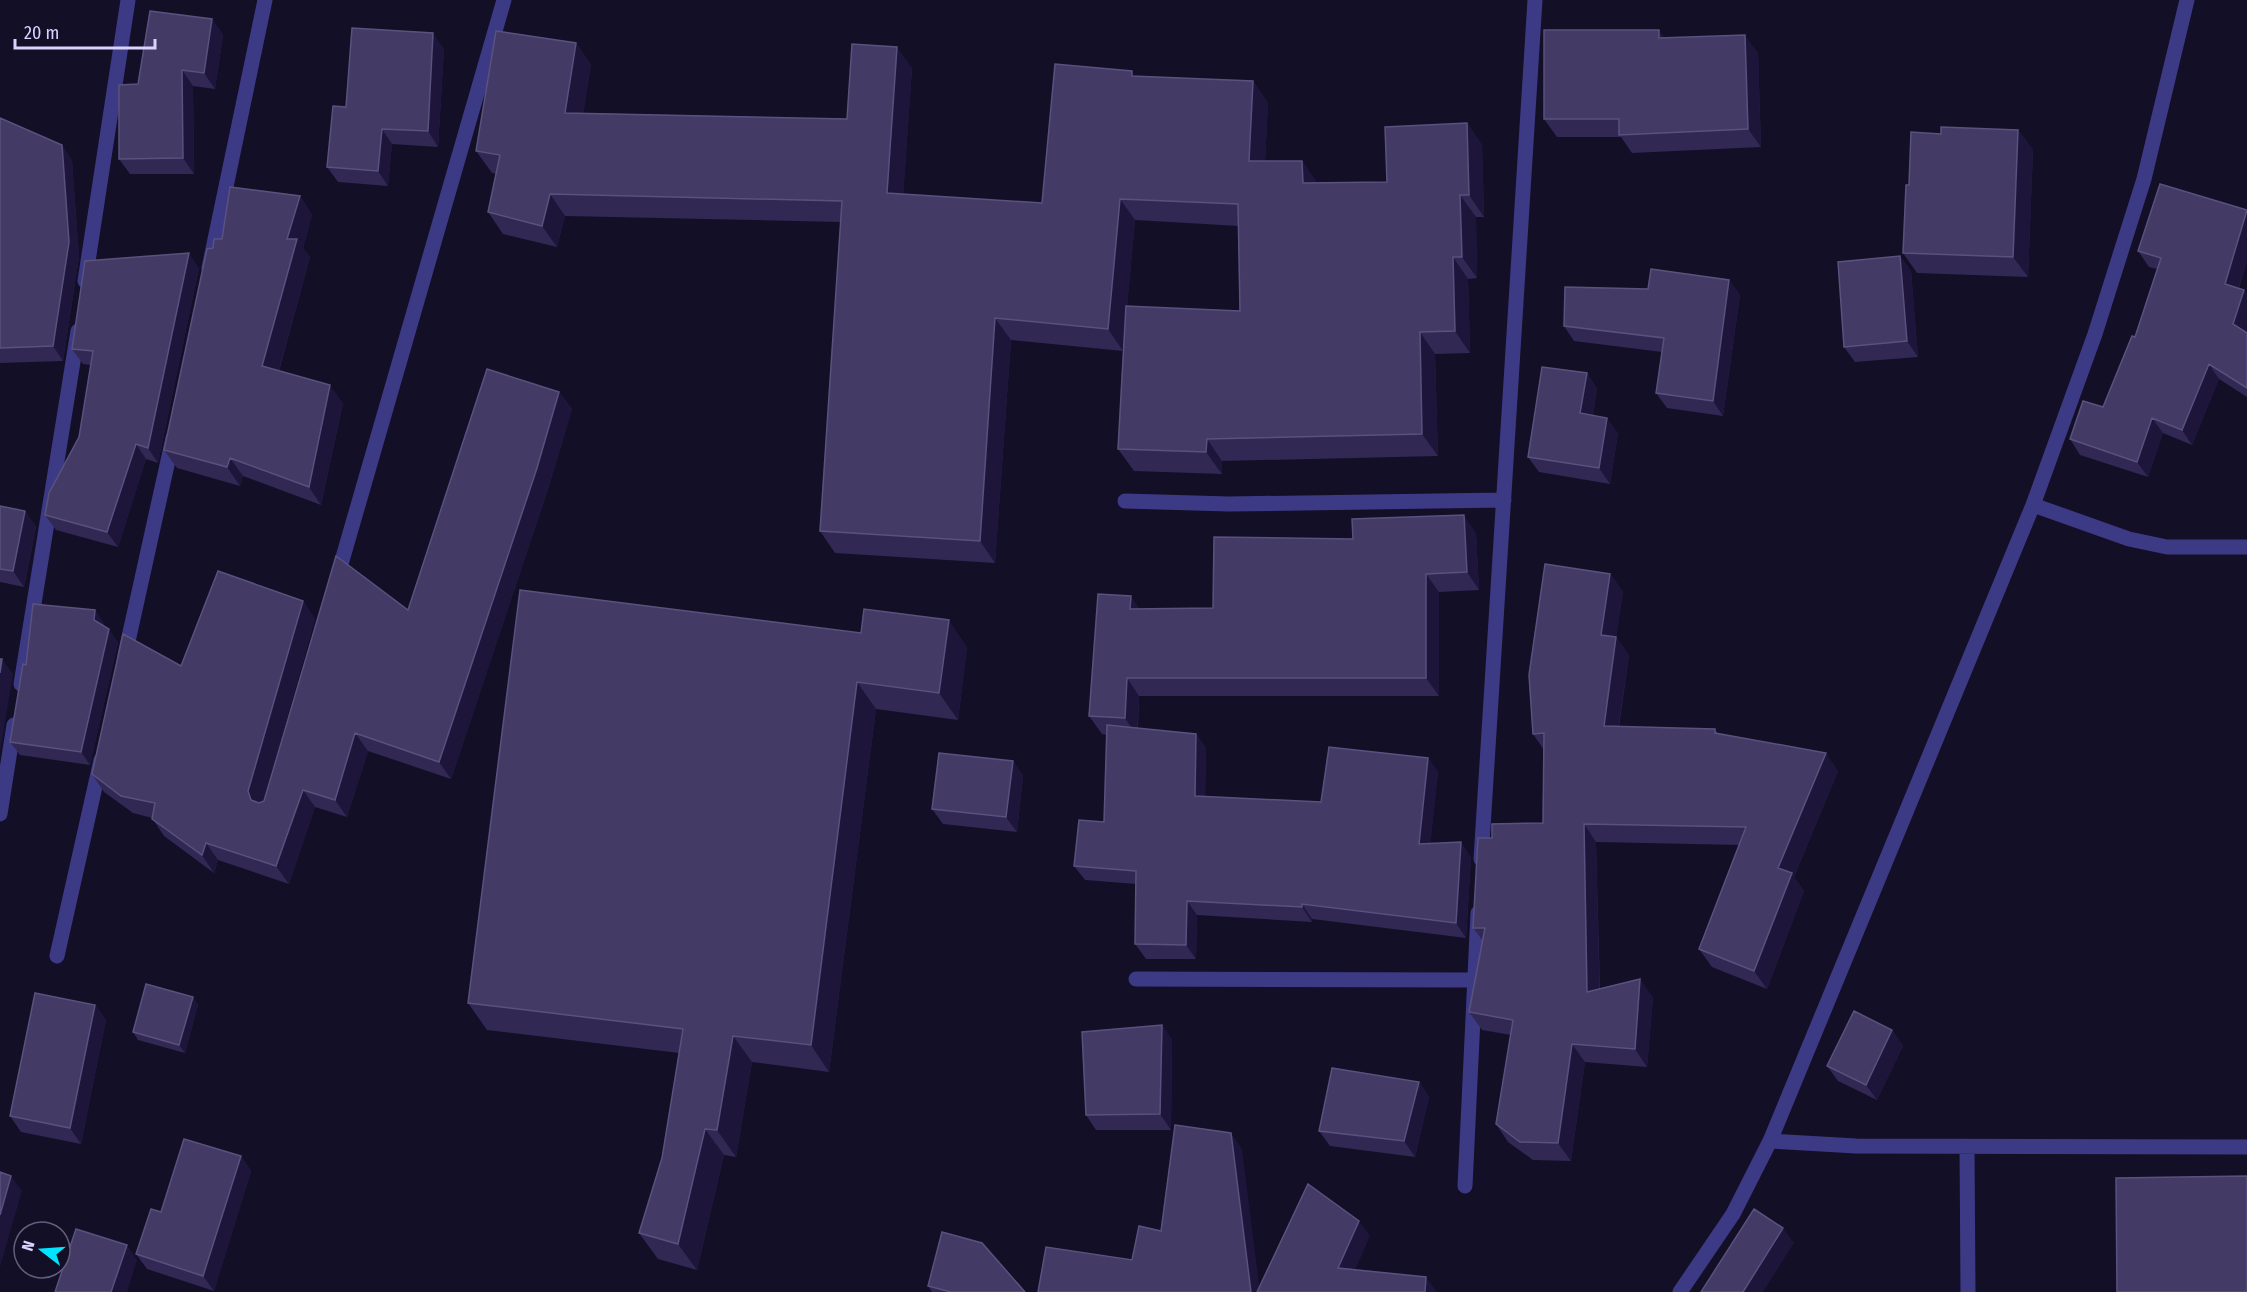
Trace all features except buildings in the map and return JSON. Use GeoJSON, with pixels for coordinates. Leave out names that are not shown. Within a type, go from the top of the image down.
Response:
{"type":"FeatureCollection","features":[{"type":"Feature","properties":{"kind":"street"},"geometry":{"type":"LineString","coordinates":[[83,297],[128,0]]}},
{"type":"Feature","properties":{"kind":"street"},"geometry":{"type":"LineString","coordinates":[[206,279],[265,0]]}},
{"type":"Feature","properties":{"kind":"street"},"geometry":{"type":"LineString","coordinates":[[332,594],[504,0]]}},
{"type":"Feature","properties":{"kind":"street"},"geometry":{"type":"LineString","coordinates":[[1480,874],[1535,0]]}},
{"type":"Feature","properties":{"kind":"street"},"geometry":{"type":"LineString","coordinates":[[1680,1292],[1733,1214],[1770,1141],[2033,505],[2095,334],[2144,178],[2187,0]]}},
{"type":"Feature","properties":{"kind":"street"},"geometry":{"type":"LineString","coordinates":[[0,814],[79,320]]}},
{"type":"Feature","properties":{"kind":"street"},"geometry":{"type":"LineString","coordinates":[[122,664],[178,420]]}},
{"type":"Feature","properties":{"kind":"street"},"geometry":{"type":"LineString","coordinates":[[1125,501],[1229,504],[1504,500]]}},
{"type":"Feature","properties":{"kind":"street"},"geometry":{"type":"LineString","coordinates":[[2033,505],[2119,536],[2167,547],[2247,547]]}},
{"type":"Feature","properties":{"kind":"street"},"geometry":{"type":"LineString","coordinates":[[57,956],[104,746]]}},
{"type":"Feature","properties":{"kind":"street"},"geometry":{"type":"LineString","coordinates":[[1465,1186],[1473,980],[1479,898]]}},
{"type":"Feature","properties":{"kind":"street"},"geometry":{"type":"LineString","coordinates":[[1136,979],[1473,980]]}},
{"type":"Feature","properties":{"kind":"street"},"geometry":{"type":"LineString","coordinates":[[1770,1141],[1856,1146],[2247,1147]]}},
{"type":"Feature","properties":{"kind":"street"},"geometry":{"type":"LineString","coordinates":[[1967,1147],[1968,1292]]}}]}
